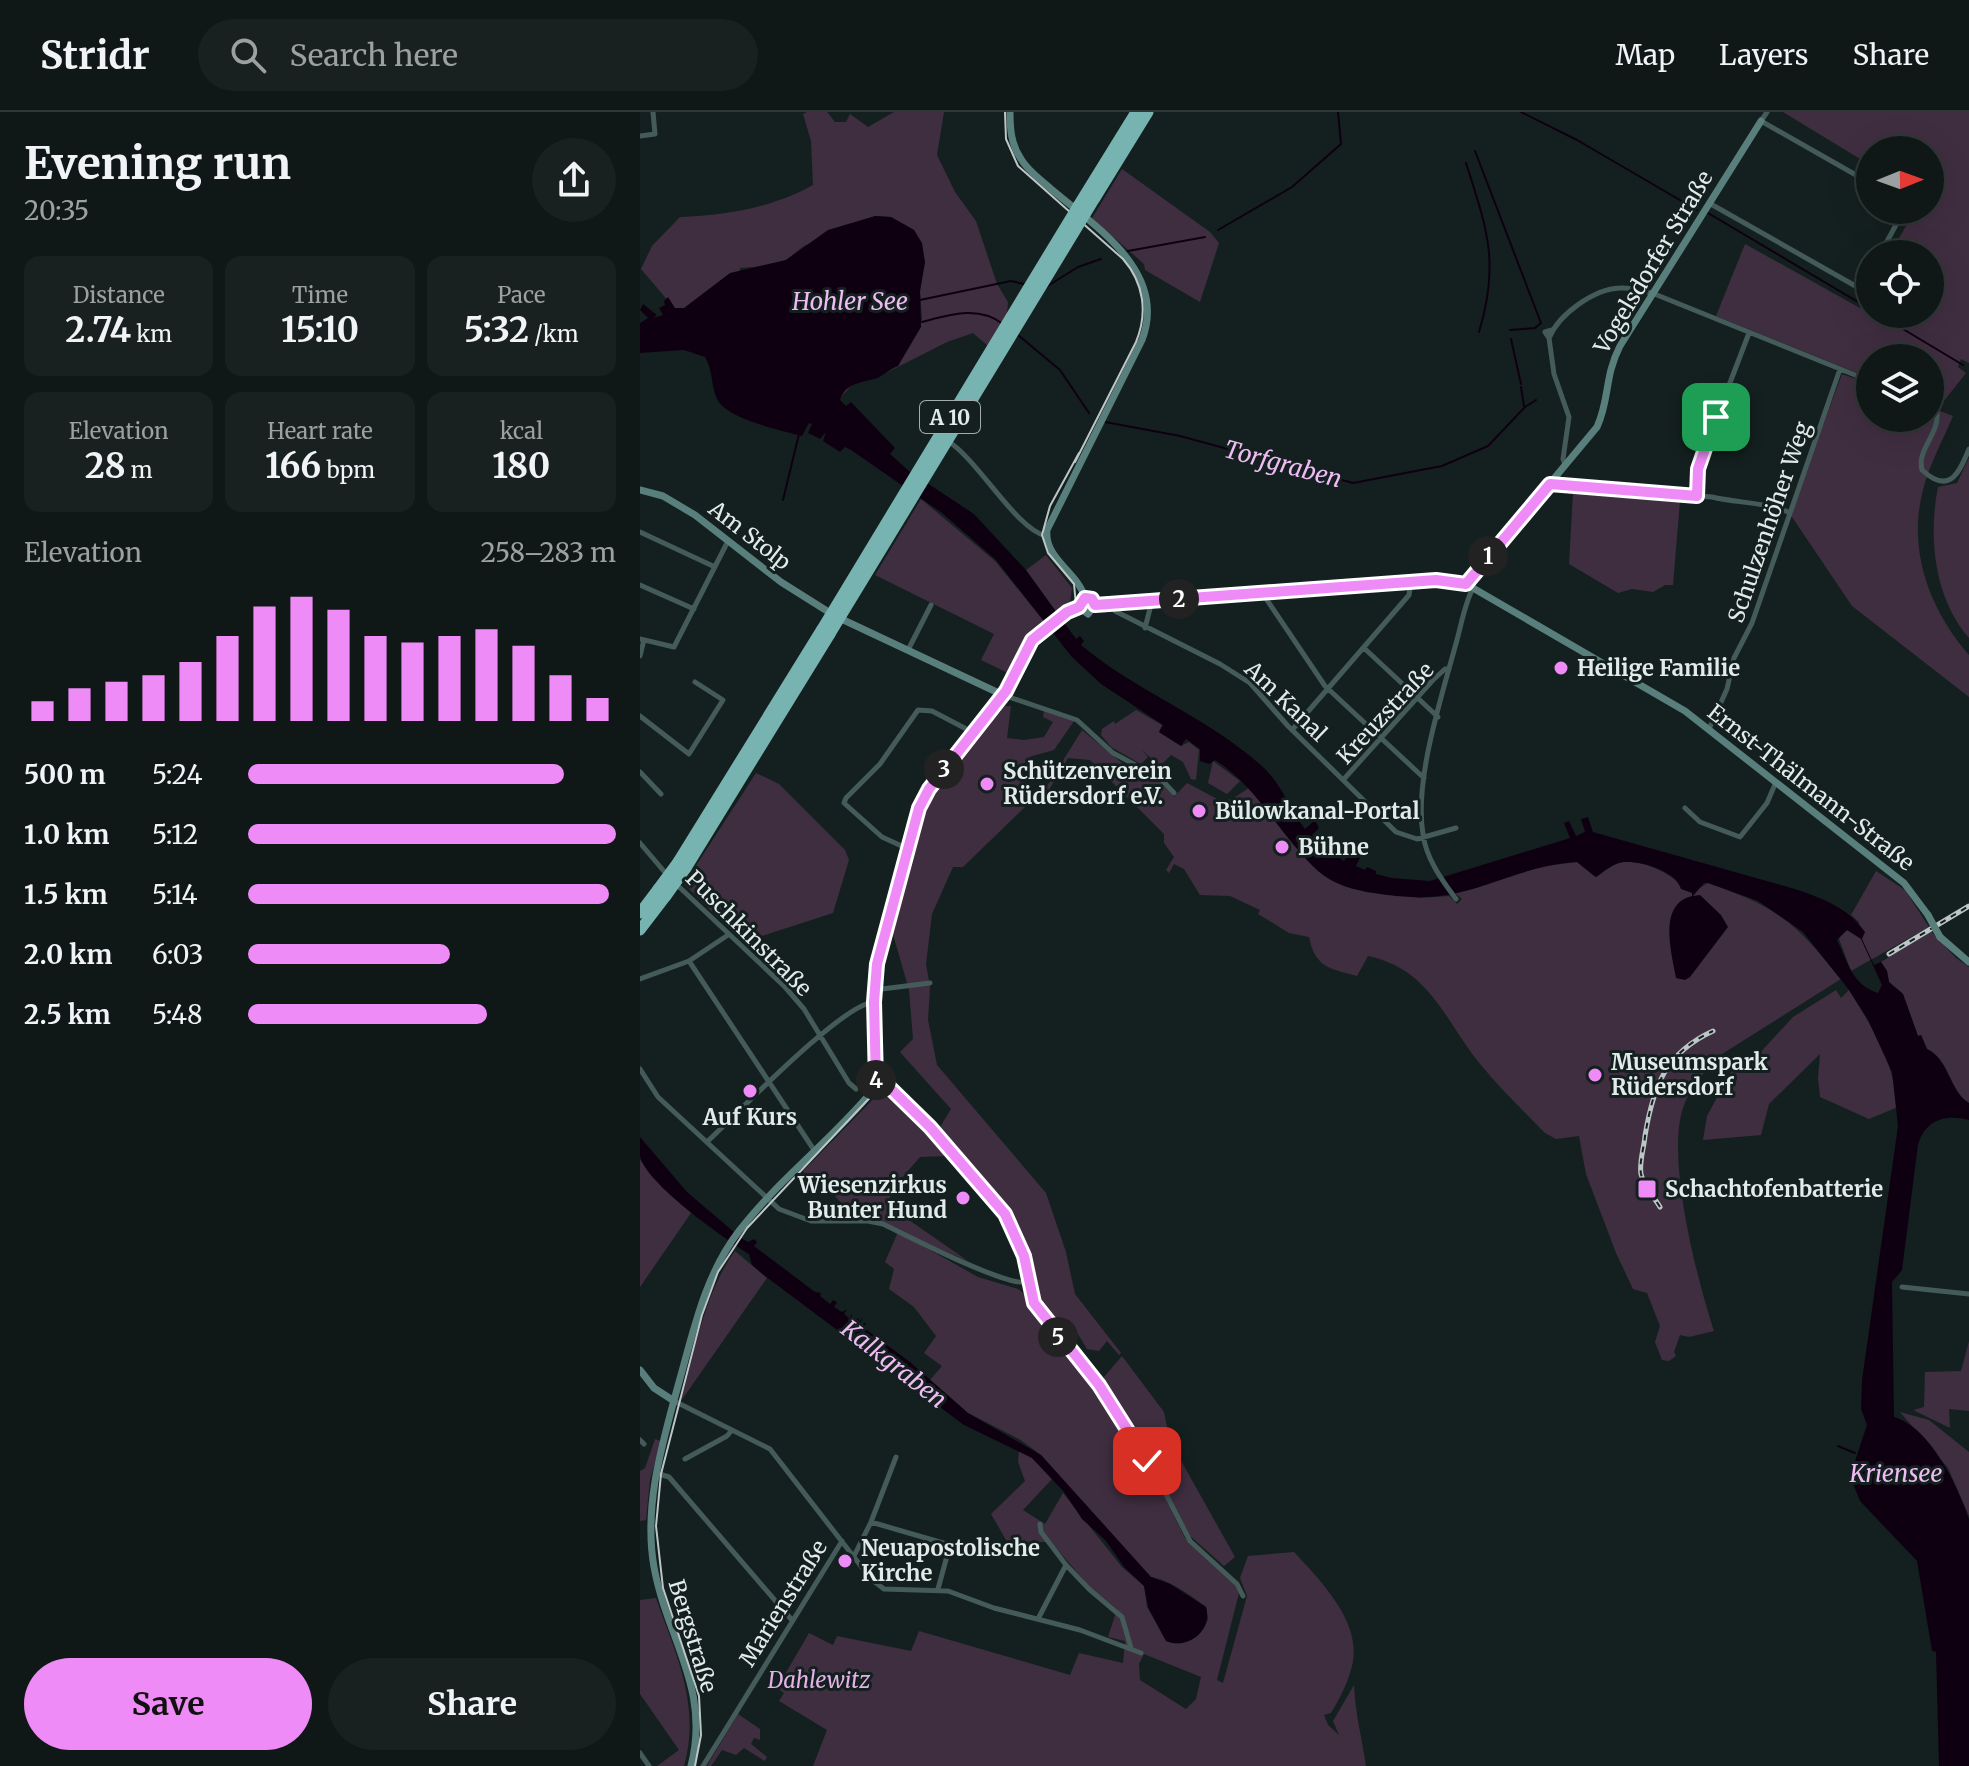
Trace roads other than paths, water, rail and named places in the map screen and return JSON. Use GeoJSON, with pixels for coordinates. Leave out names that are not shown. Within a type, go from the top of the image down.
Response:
{"type":"FeatureCollection","features":[{"type":"Feature","properties":{"kind":"highway","name":"A 10"},"geometry":{"type":"LineString","coordinates":[[826,631],[1136,112]]}},
{"type":"Feature","properties":{"kind":"highway","name":"A 10"},"geometry":{"type":"LineString","coordinates":[[640,930],[1148,112]]}},
{"type":"Feature","properties":{"kind":"highway","name":"A 10"},"geometry":{"type":"LineString","coordinates":[[640,913],[662,892]]}},
{"type":"Feature","properties":{"kind":"main road"},"geometry":{"type":"LineString","coordinates":[[1010,112],[1011,135],[1023,163],[1125,255],[1142,280],[1148,303],[1148,319],[1142,340],[1062,496],[1046,536],[1050,550],[1075,579],[1085,598]]}},
{"type":"Feature","properties":{"kind":"main road","name":"Vogelsdorfer Straße"},"geometry":{"type":"LineString","coordinates":[[1470,586],[1597,427],[1603,415],[1606,382],[1612,361],[1761,121]]}},
{"type":"Feature","properties":{"kind":"main road","name":"Am Stolp"},"geometry":{"type":"LineString","coordinates":[[640,490],[663,496],[695,515],[781,582],[835,616],[1003,695]]}},
{"type":"Feature","properties":{"kind":"main road","name":"Ernst-Thälmann-Straße"},"geometry":{"type":"LineString","coordinates":[[1095,605],[1411,582],[1451,580],[1470,586],[1650,689],[1709,729],[1904,883],[1940,937],[1969,962]]}},
{"type":"Feature","properties":{"kind":"main road"},"geometry":{"type":"LineString","coordinates":[[1079,607],[1088,614],[1094,610],[1092,599],[1085,598]]}},
{"type":"Feature","properties":{"kind":"main road"},"geometry":{"type":"LineString","coordinates":[[876,1081],[874,990],[880,950],[919,808],[929,789],[1003,695],[1032,640],[1067,612],[1079,607],[1085,598]]}},
{"type":"Feature","properties":{"kind":"main road","name":"Bergstraße"},"geometry":{"type":"LineString","coordinates":[[691,1766],[697,1732],[696,1699],[664,1610],[652,1554],[656,1473],[674,1401],[703,1298],[718,1264],[764,1202],[871,1092],[876,1081]]}},
{"type":"Feature","properties":{"kind":"main road"},"geometry":{"type":"LineString","coordinates":[[640,1370],[654,1388],[674,1401]]}},
{"type":"Feature","properties":{"kind":"street"},"geometry":{"type":"LineString","coordinates":[[640,136],[655,134],[653,112]]}},
{"type":"Feature","properties":{"kind":"street","name":"Vogelsdorfer Straße"},"geometry":{"type":"LineString","coordinates":[[1761,121],[1767,112]]}},
{"type":"Feature","properties":{"kind":"street"},"geometry":{"type":"LineString","coordinates":[[1761,121],[1856,175]]}},
{"type":"Feature","properties":{"kind":"street"},"geometry":{"type":"LineString","coordinates":[[1709,203],[1856,286]]}},
{"type":"Feature","properties":{"kind":"street"},"geometry":{"type":"LineString","coordinates":[[1565,465],[1563,459],[1569,417],[1554,374],[1549,338],[1545,332],[1553,330],[1588,298],[1602,291],[1622,287],[1652,293],[1856,375]]}},
{"type":"Feature","properties":{"kind":"street"},"geometry":{"type":"LineString","coordinates":[[1697,496],[1702,456],[1749,333]]}},
{"type":"Feature","properties":{"kind":"street","name":"Schulzenhöher Weg"},"geometry":{"type":"LineString","coordinates":[[1709,729],[1727,689],[1734,658],[1752,623],[1840,369]]}},
{"type":"Feature","properties":{"kind":"street"},"geometry":{"type":"LineString","coordinates":[[933,431],[956,446],[1029,527],[1046,536]]}},
{"type":"Feature","properties":{"kind":"street"},"geometry":{"type":"LineString","coordinates":[[1933,432],[1921,458],[1922,470],[1941,481],[1952,479],[1960,472],[1969,449]]}},
{"type":"Feature","properties":{"kind":"street"},"geometry":{"type":"LineString","coordinates":[[1550,484],[1697,496],[1772,505],[1788,512]]}},
{"type":"Feature","properties":{"kind":"street"},"geometry":{"type":"LineString","coordinates":[[640,532],[715,567]]}},
{"type":"Feature","properties":{"kind":"street"},"geometry":{"type":"LineString","coordinates":[[640,656],[642,640],[674,647],[729,540]]}},
{"type":"Feature","properties":{"kind":"street"},"geometry":{"type":"LineString","coordinates":[[1292,730],[1409,595],[1411,582]]}},
{"type":"Feature","properties":{"kind":"street"},"geometry":{"type":"LineString","coordinates":[[640,585],[694,609]]}},
{"type":"Feature","properties":{"kind":"street","name":"Vogelsdorfer Straße"},"geometry":{"type":"LineString","coordinates":[[1456,899],[1438,875],[1423,837],[1420,814],[1424,778],[1470,586]]}},
{"type":"Feature","properties":{"kind":"street"},"geometry":{"type":"LineString","coordinates":[[1266,593],[1267,600],[1328,689],[1424,778]]}},
{"type":"Feature","properties":{"kind":"street"},"geometry":{"type":"LineString","coordinates":[[1145,628],[1152,601]]}},
{"type":"Feature","properties":{"kind":"street","name":"Am Kanal"},"geometry":{"type":"LineString","coordinates":[[1112,604],[1115,611],[1244,679],[1396,832],[1406,837],[1423,837]]}},
{"type":"Feature","properties":{"kind":"street"},"geometry":{"type":"LineString","coordinates":[[907,651],[931,605]]}},
{"type":"Feature","properties":{"kind":"street"},"geometry":{"type":"LineString","coordinates":[[1364,648],[1438,717]]}},
{"type":"Feature","properties":{"kind":"street","name":"Kreuzstraße"},"geometry":{"type":"LineString","coordinates":[[1344,779],[1433,680],[1449,669]]}},
{"type":"Feature","properties":{"kind":"street"},"geometry":{"type":"LineString","coordinates":[[640,716],[689,754],[723,700],[695,682]]}},
{"type":"Feature","properties":{"kind":"street"},"geometry":{"type":"LineString","coordinates":[[1003,695],[1077,720],[1113,753],[1160,778],[1174,793]]}},
{"type":"Feature","properties":{"kind":"street"},"geometry":{"type":"LineString","coordinates":[[906,848],[882,837],[844,803],[887,756],[918,710],[927,710],[974,733]]}},
{"type":"Feature","properties":{"kind":"street"},"geometry":{"type":"LineString","coordinates":[[640,772],[661,794]]}},
{"type":"Feature","properties":{"kind":"street"},"geometry":{"type":"LineString","coordinates":[[1685,808],[1700,822],[1740,837],[1767,803],[1777,782]]}},
{"type":"Feature","properties":{"kind":"street"},"geometry":{"type":"LineString","coordinates":[[1423,837],[1456,828]]}},
{"type":"Feature","properties":{"kind":"street","name":"Puschkinstraße"},"geometry":{"type":"LineString","coordinates":[[640,843],[684,894],[785,987],[804,1009],[849,1083],[856,1089]]}},
{"type":"Feature","properties":{"kind":"street"},"geometry":{"type":"LineString","coordinates":[[640,979],[689,961],[728,935]]}},
{"type":"Feature","properties":{"kind":"street"},"geometry":{"type":"LineString","coordinates":[[689,961],[814,1150]]}},
{"type":"Feature","properties":{"kind":"street"},"geometry":{"type":"LineString","coordinates":[[874,990],[930,983]]}},
{"type":"Feature","properties":{"kind":"street"},"geometry":{"type":"LineString","coordinates":[[709,1140],[820,1036],[862,1004],[874,1002]]}},
{"type":"Feature","properties":{"kind":"street"},"geometry":{"type":"LineString","coordinates":[[640,1069],[658,1097],[709,1140],[764,1202],[802,1220],[883,1224],[971,1266],[1018,1283],[1027,1282]]}},
{"type":"Feature","properties":{"kind":"street"},"geometry":{"type":"LineString","coordinates":[[876,1081],[888,1086],[930,1127],[1005,1214],[1024,1256],[1027,1282],[1040,1314],[1099,1385],[1147,1461],[1190,1541],[1237,1584],[1243,1596]]}},
{"type":"Feature","properties":{"kind":"street"},"geometry":{"type":"LineString","coordinates":[[1902,1287],[1969,1294]]}},
{"type":"Feature","properties":{"kind":"street"},"geometry":{"type":"LineString","coordinates":[[674,1401],[770,1449],[871,1579],[884,1589],[938,1589],[1141,1653]]}},
{"type":"Feature","properties":{"kind":"street"},"geometry":{"type":"LineString","coordinates":[[685,1459],[727,1436],[732,1430]]}},
{"type":"Feature","properties":{"kind":"street"},"geometry":{"type":"LineString","coordinates":[[854,1556],[896,1457]]}},
{"type":"Feature","properties":{"kind":"street"},"geometry":{"type":"LineString","coordinates":[[656,1473],[669,1477],[791,1619]]}},
{"type":"Feature","properties":{"kind":"street"},"geometry":{"type":"LineString","coordinates":[[871,1522],[950,1545],[938,1589]]}},
{"type":"Feature","properties":{"kind":"street"},"geometry":{"type":"LineString","coordinates":[[1040,1524],[1041,1532],[1066,1565],[1089,1589],[1118,1611],[1131,1638],[1131,1648]]}},
{"type":"Feature","properties":{"kind":"street","name":"Marienstraße"},"geometry":{"type":"LineString","coordinates":[[703,1766],[842,1541]]}},
{"type":"Feature","properties":{"kind":"street"},"geometry":{"type":"LineString","coordinates":[[1038,1619],[1066,1565]]}},
{"type":"Feature","properties":{"kind":"street"},"geometry":{"type":"LineString","coordinates":[[640,1753],[649,1766]]}},
{"type":"Feature","properties":{"kind":"water"},"geometry":{"type":"Polygon","coordinates":[[[875,216],[891,217],[914,230],[922,243],[925,262],[920,291],[921,327],[898,366],[877,378],[849,387],[840,400],[846,406],[851,402],[895,448],[890,454],[909,471],[974,514],[1026,570],[1076,639],[1080,636],[1084,641],[1081,645],[1243,750],[1270,775],[1305,829],[1315,820],[1319,828],[1312,835],[1322,845],[1333,837],[1337,842],[1329,850],[1344,861],[1350,852],[1360,858],[1356,866],[1365,870],[1367,867],[1376,874],[1430,881],[1570,838],[1564,823],[1569,821],[1576,836],[1585,832],[1581,819],[1588,817],[1593,832],[1815,896],[1843,910],[1865,932],[1862,939],[1874,965],[1881,962],[1889,982],[1903,994],[1918,1036],[1921,1035],[1927,1049],[1940,1060],[1957,1091],[1969,1103],[1969,1120],[1952,1118],[1937,1121],[1921,1137],[1902,1270],[1892,1282],[1894,1417],[1907,1423],[1931,1445],[1950,1475],[1969,1519],[1969,1766],[1939,1766],[1936,1652],[1932,1651],[1917,1561],[1860,1501],[1850,1476],[1867,1425],[1861,1409],[1862,1380],[1898,1126],[1892,1072],[1868,1020],[1849,990],[1803,932],[1758,901],[1708,883],[1704,883],[1693,896],[1700,895],[1721,915],[1728,927],[1690,977],[1685,980],[1676,978],[1670,944],[1671,919],[1674,909],[1692,893],[1681,889],[1666,872],[1640,863],[1620,862],[1596,877],[1577,862],[1560,864],[1464,891],[1429,897],[1367,892],[1331,880],[1304,857],[1257,798],[1230,771],[1215,760],[1209,764],[1200,761],[1200,749],[1186,739],[1181,746],[1159,732],[1163,725],[1101,684],[1071,656],[996,560],[942,513],[851,450],[845,447],[840,452],[823,441],[826,432],[820,439],[808,433],[812,424],[809,423],[802,436],[732,413],[717,399],[705,357],[684,350],[640,353],[640,323],[648,318],[640,310],[643,304],[657,315],[653,318],[663,315],[659,308],[665,305],[668,297],[675,308],[684,308],[730,273],[786,260],[828,230],[875,216]],[[1847,930],[1837,940],[1857,979],[1878,993],[1882,985],[1861,939],[1847,930]]]}},
{"type":"Feature","properties":{"kind":"water","name":"Kalkgraben"},"geometry":{"type":"Polygon","coordinates":[[[640,1137],[687,1192],[741,1238],[748,1242],[754,1239],[757,1242],[754,1246],[815,1292],[821,1293],[820,1296],[830,1304],[833,1300],[837,1302],[834,1307],[842,1312],[847,1309],[844,1314],[849,1318],[852,1314],[853,1321],[859,1318],[858,1324],[862,1318],[860,1325],[866,1323],[864,1328],[910,1362],[968,1413],[1041,1455],[1151,1577],[1170,1584],[1206,1607],[1206,1624],[1202,1631],[1190,1641],[1166,1641],[1148,1607],[1144,1586],[1124,1567],[1106,1541],[1082,1519],[1064,1492],[1032,1458],[964,1425],[765,1276],[752,1265],[749,1254],[687,1210],[656,1181],[640,1156],[640,1137]]]}},
{"type":"Feature","properties":{"kind":"waterway"},"geometry":{"type":"LineString","coordinates":[[1218,230],[1292,187],[1341,144],[1338,112]]}},
{"type":"Feature","properties":{"kind":"waterway"},"geometry":{"type":"LineString","coordinates":[[1521,112],[1577,140],[1697,210]]}},
{"type":"Feature","properties":{"kind":"waterway"},"geometry":{"type":"LineString","coordinates":[[1475,151],[1541,323],[1535,328],[1510,330]]}},
{"type":"Feature","properties":{"kind":"waterway"},"geometry":{"type":"LineString","coordinates":[[1466,163],[1485,227],[1490,266],[1479,332]]}},
{"type":"Feature","properties":{"kind":"waterway"},"geometry":{"type":"LineString","coordinates":[[1708,213],[1856,301]]}},
{"type":"Feature","properties":{"kind":"waterway"},"geometry":{"type":"LineString","coordinates":[[1128,251],[1205,237]]}},
{"type":"Feature","properties":{"kind":"waterway"},"geometry":{"type":"LineString","coordinates":[[1046,287],[1078,267],[1101,259]]}},
{"type":"Feature","properties":{"kind":"waterway","name":"Hohler See"},"geometry":{"type":"LineString","coordinates":[[920,300],[1011,281],[1024,284]]}},
{"type":"Feature","properties":{"kind":"waterway","name":"Torfgraben"},"geometry":{"type":"LineString","coordinates":[[922,322],[974,313],[1003,324]]}},
{"type":"Feature","properties":{"kind":"waterway"},"geometry":{"type":"LineString","coordinates":[[1901,328],[1963,365]]}},
{"type":"Feature","properties":{"kind":"waterway","name":"Torfgraben"},"geometry":{"type":"LineString","coordinates":[[1018,335],[1060,370],[1089,413]]}},
{"type":"Feature","properties":{"kind":"waterway"},"geometry":{"type":"LineString","coordinates":[[1511,339],[1521,384]]}},
{"type":"Feature","properties":{"kind":"waterway"},"geometry":{"type":"LineString","coordinates":[[1521,387],[1524,406]]}},
{"type":"Feature","properties":{"kind":"waterway","name":"Torfgraben"},"geometry":{"type":"LineString","coordinates":[[1105,422],[1180,436],[1353,483],[1442,466],[1488,446],[1525,407],[1536,400]]}},
{"type":"Feature","properties":{"kind":"waterway"},"geometry":{"type":"LineString","coordinates":[[783,500],[799,434]]}},
{"type":"Feature","properties":{"kind":"waterway","name":"Kriensee"},"geometry":{"type":"LineString","coordinates":[[1838,1446],[1855,1453]]}},
{"type":"Feature","properties":{"kind":"tram line"},"geometry":{"type":"LineString","coordinates":[[1005,112],[1006,139],[1018,166],[1123,259],[1140,288],[1143,309],[1136,342],[1075,462]]}},
{"type":"Feature","properties":{"kind":"tram line"},"geometry":{"type":"LineString","coordinates":[[695,1766],[701,1735],[699,1696],[663,1588],[656,1526],[661,1474],[702,1315],[718,1272],[747,1228],[877,1090],[880,1076],[878,1007],[884,961],[923,812],[937,787],[1004,703],[1036,641],[1069,615],[1076,605],[1074,584],[1048,553],[1042,535],[1050,506],[1079,453]]}},
{"type":"Feature","properties":{"kind":"railway"},"geometry":{"type":"LineString","coordinates":[[1889,954],[1969,906]]}},
{"type":"Feature","properties":{"kind":"railway"},"geometry":{"type":"LineString","coordinates":[[1660,1207],[1641,1174],[1652,1102],[1672,1061],[1713,1031]]}},
{"type":"Feature","properties":{"kind":"place","name":"Heilige Familie"},"geometry":{"type":"Point","coordinates":[1561,668]}},
{"type":"Feature","properties":{"kind":"place","name":"Schützenverein Rüdersdorf e.V."},"geometry":{"type":"Point","coordinates":[987,784]}},
{"type":"Feature","properties":{"kind":"place","name":"Bülowkanal-Portal"},"geometry":{"type":"Point","coordinates":[1199,811]}},
{"type":"Feature","properties":{"kind":"place","name":"Bühne"},"geometry":{"type":"Point","coordinates":[1282,847]}},
{"type":"Feature","properties":{"kind":"place","name":"Museumspark Rüdersdorf"},"geometry":{"type":"Point","coordinates":[1595,1075]}},
{"type":"Feature","properties":{"kind":"place","name":"Auf Kurs"},"geometry":{"type":"Point","coordinates":[750,1091]}},
{"type":"Feature","properties":{"kind":"place","name":"Schachtofenbatterie"},"geometry":{"type":"Point","coordinates":[1647,1189]}},
{"type":"Feature","properties":{"kind":"place","name":"Wiesenzirkus Bunter Hund"},"geometry":{"type":"Point","coordinates":[963,1198]}},
{"type":"Feature","properties":{"kind":"place","name":"Neuapostolische Kirche"},"geometry":{"type":"Point","coordinates":[845,1561]}},
{"type":"Feature","properties":{"kind":"park label","name":"Dahlewitz"},"geometry":{"type":"Point","coordinates":[819,1680]}}]}
